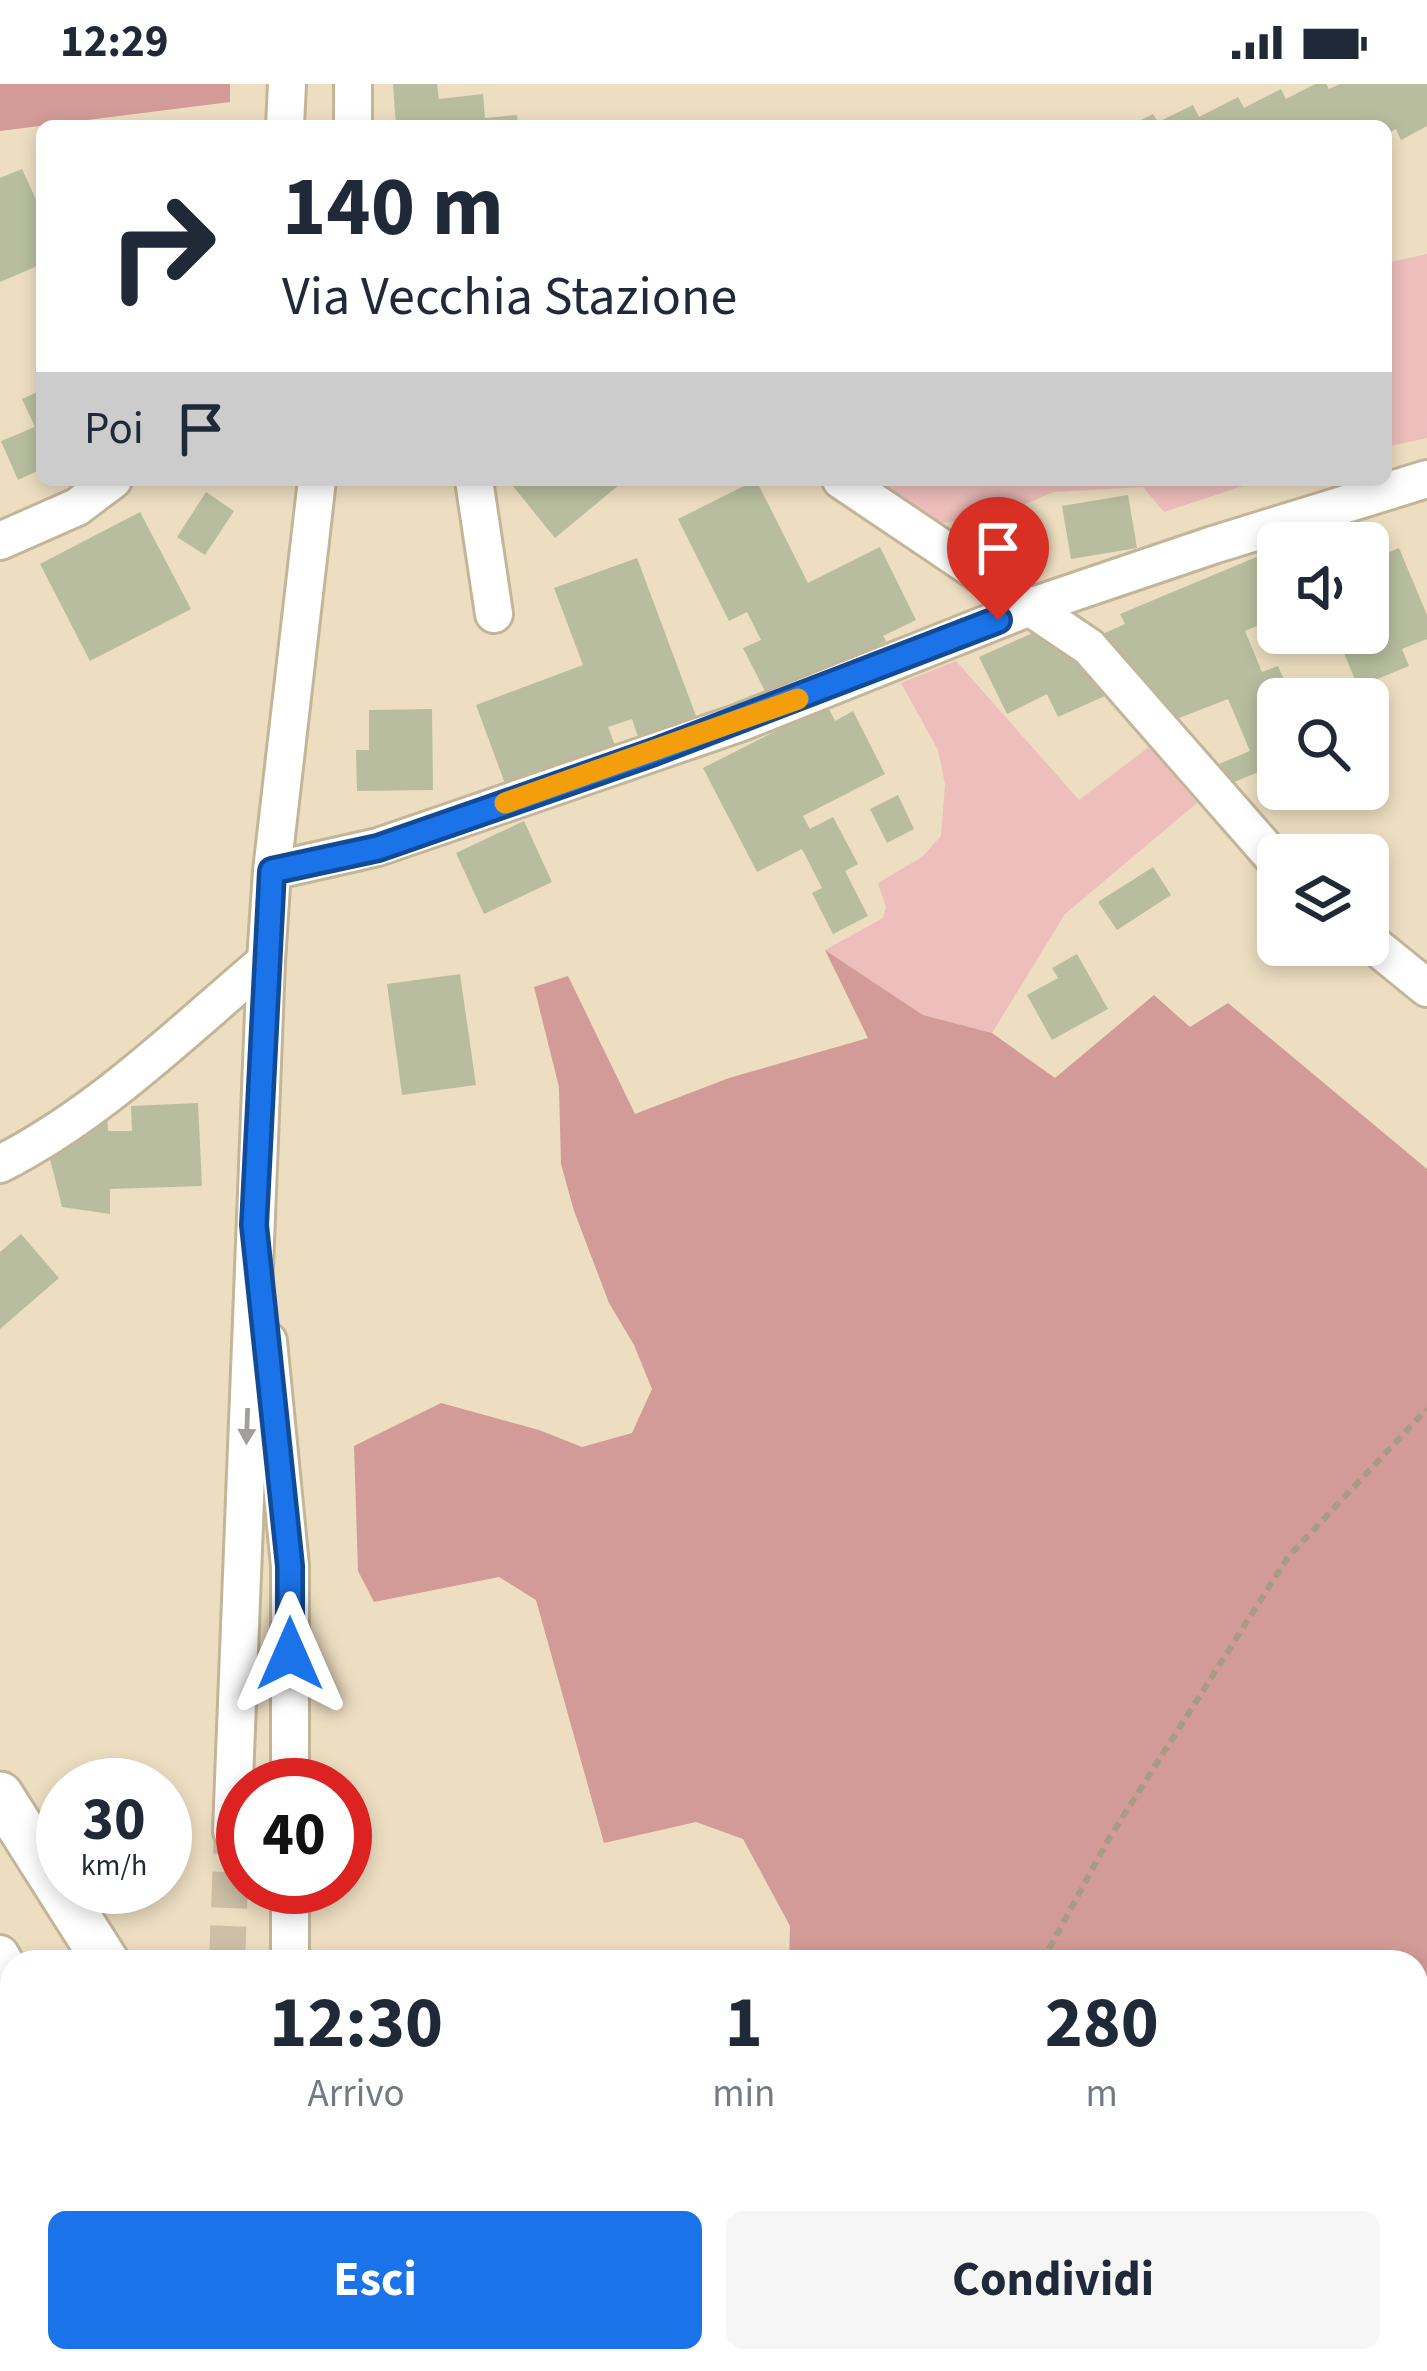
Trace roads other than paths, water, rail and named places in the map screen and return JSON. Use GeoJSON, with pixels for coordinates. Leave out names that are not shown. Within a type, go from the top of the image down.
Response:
{"type":"FeatureCollection","features":[{"type":"Feature","properties":{"kind":"main road"},"geometry":{"type":"LineString","coordinates":[[0,1796],[98,1950]]}},
{"type":"Feature","properties":{"kind":"street"},"geometry":{"type":"LineString","coordinates":[[285,120],[287,84]]}},
{"type":"Feature","properties":{"kind":"street"},"geometry":{"type":"LineString","coordinates":[[353,84],[353,120]]}},
{"type":"Feature","properties":{"kind":"street"},"geometry":{"type":"LineString","coordinates":[[272,871],[378,848],[718,730],[1030,607],[1213,544],[1427,479]]}},
{"type":"Feature","properties":{"kind":"street"},"geometry":{"type":"LineString","coordinates":[[0,541],[77,507],[105,486]]}},
{"type":"Feature","properties":{"kind":"street"},"geometry":{"type":"LineString","coordinates":[[235,1758],[266,962],[316,486]]}},
{"type":"Feature","properties":{"kind":"street"},"geometry":{"type":"LineString","coordinates":[[475,486],[494,614]]}},
{"type":"Feature","properties":{"kind":"street"},"geometry":{"type":"LineString","coordinates":[[850,486],[1089,646],[1257,839]]}},
{"type":"Feature","properties":{"kind":"street"},"geometry":{"type":"LineString","coordinates":[[1389,957],[1427,988]]}},
{"type":"Feature","properties":{"kind":"street"},"geometry":{"type":"LineString","coordinates":[[0,1164],[104,1099],[266,962]]}},
{"type":"Feature","properties":{"kind":"street"},"geometry":{"type":"LineString","coordinates":[[254,1225],[290,1566],[290,1758]]}},
{"type":"Feature","properties":{"kind":"street"},"geometry":{"type":"LineString","coordinates":[[290,1914],[290,1950]]}},
{"type":"Feature","properties":{"kind":"tunnel"},"geometry":{"type":"LineString","coordinates":[[227,1950],[229,1914]]}}]}
